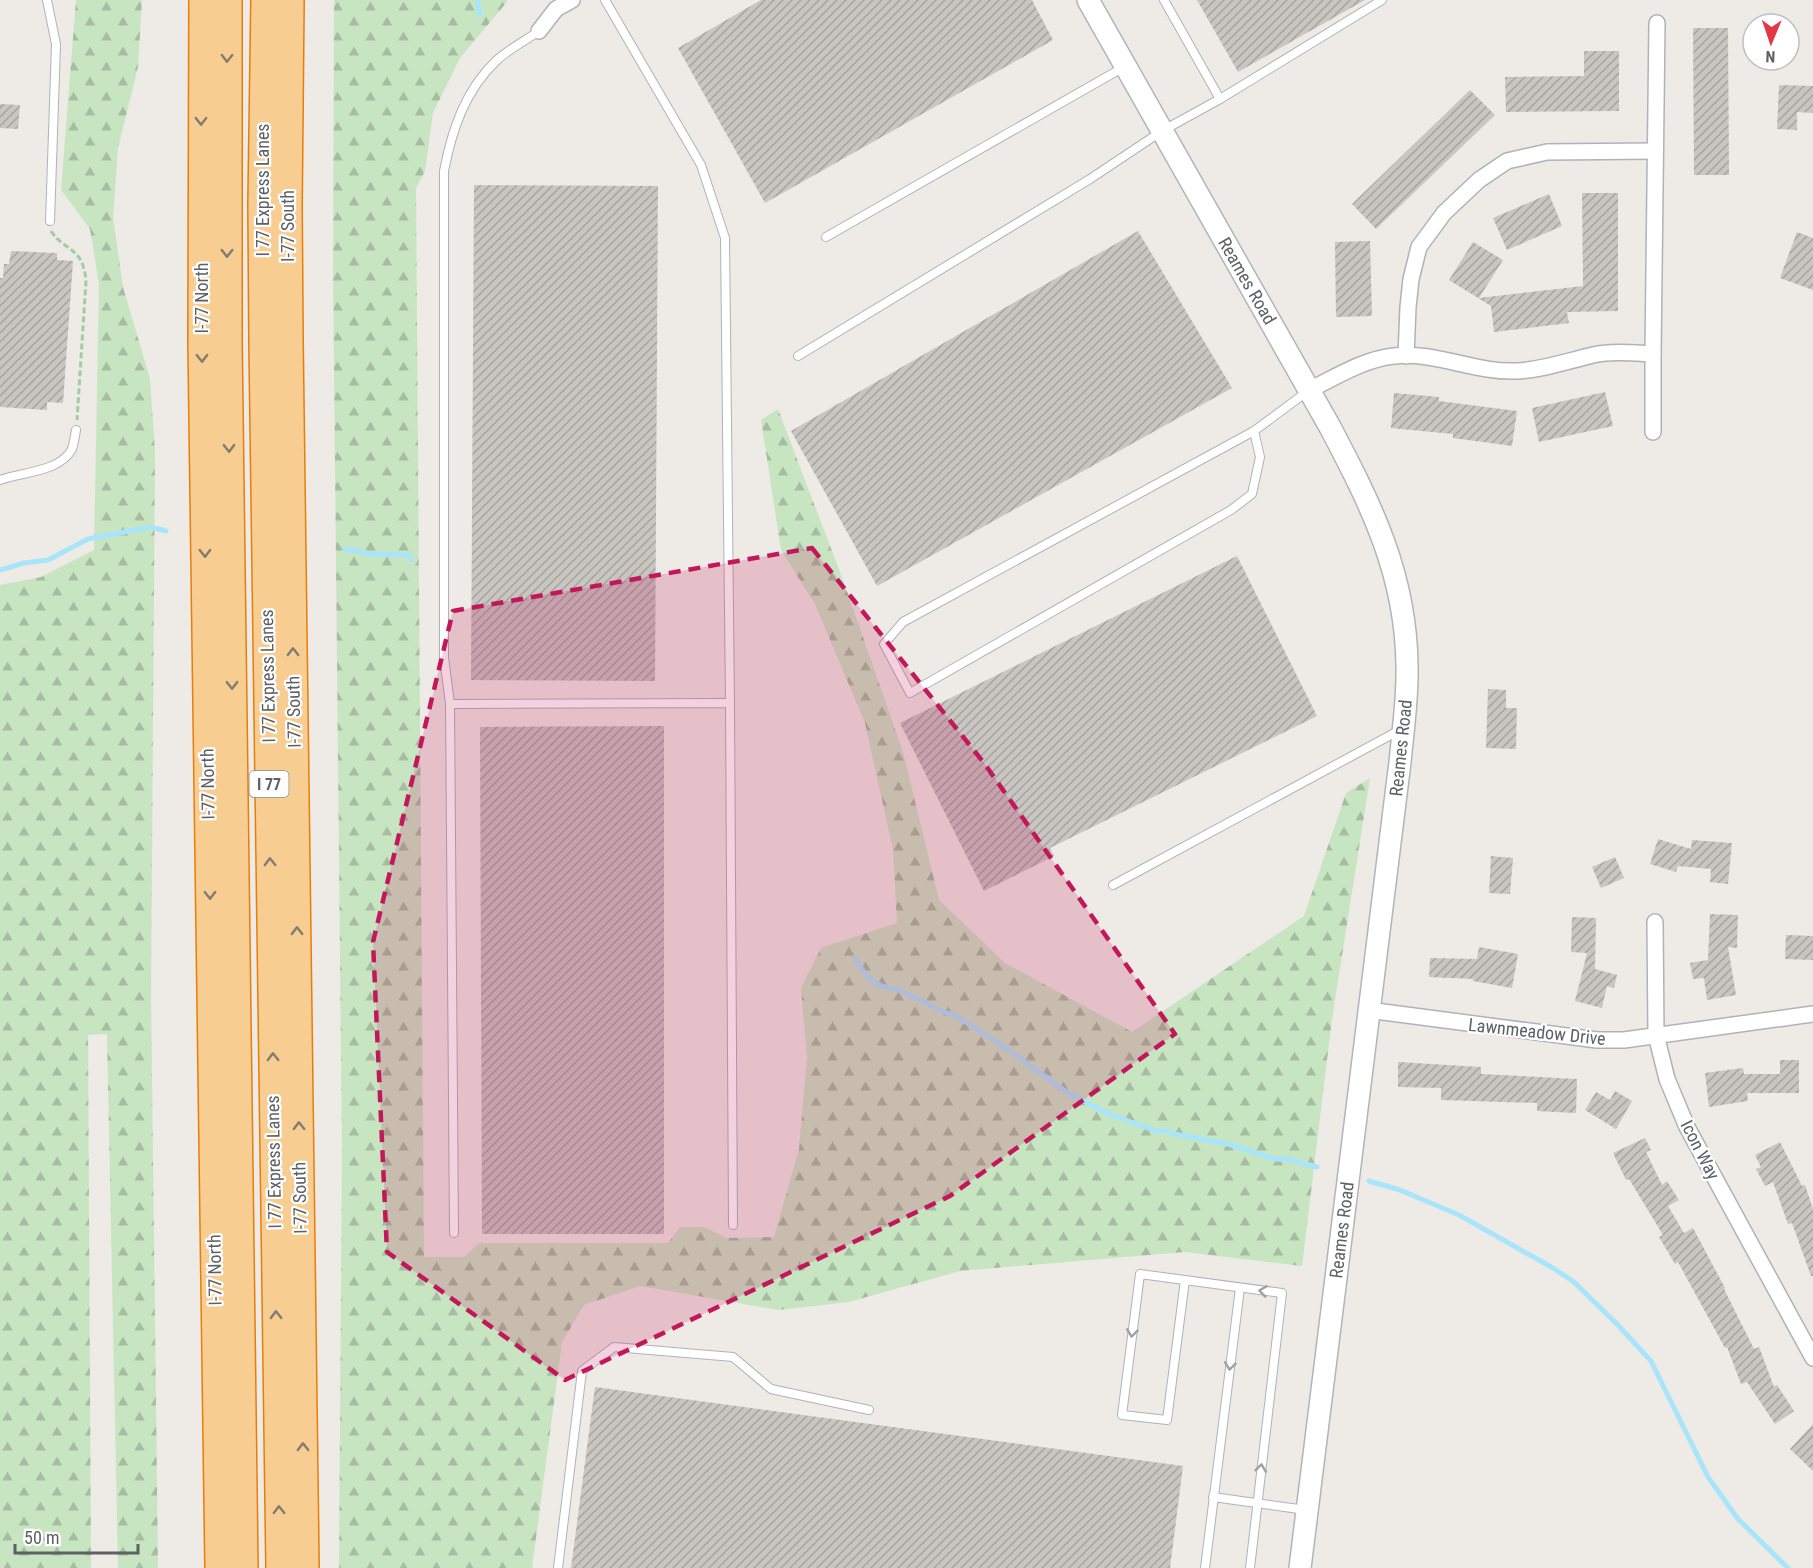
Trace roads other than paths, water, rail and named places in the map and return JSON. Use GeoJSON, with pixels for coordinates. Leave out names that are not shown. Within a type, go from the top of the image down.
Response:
{"type":"FeatureCollection","features":[{"type":"Feature","properties":{"kind":"highway","name":"I-77 North"},"geometry":{"type":"LineString","coordinates":[[203,0],[202,330],[219,1568]]}},
{"type":"Feature","properties":{"kind":"highway","name":"I 77 Express Lanes"},"geometry":{"type":"LineString","coordinates":[[228,0],[228,330],[244,1568]]}},
{"type":"Feature","properties":{"kind":"highway","name":"I 77 Express Lanes"},"geometry":{"type":"LineString","coordinates":[[265,0],[262,194],[263,329],[280,1568]]}},
{"type":"Feature","properties":{"kind":"highway","name":"I-77 South"},"geometry":{"type":"LineString","coordinates":[[290,0],[288,329],[305,1568]]}},
{"type":"Feature","properties":{"kind":"main road","name":"Reames Road"},"geometry":{"type":"LineString","coordinates":[[1088,0],[1357,479],[1376,519],[1390,558],[1402,610],[1407,662],[1404,728],[1300,1568]]}},
{"type":"Feature","properties":{"kind":"street"},"geometry":{"type":"LineString","coordinates":[[539,31],[556,9],[572,0]]}},
{"type":"Feature","properties":{"kind":"street"},"geometry":{"type":"LineString","coordinates":[[1653,432],[1657,23]]}},
{"type":"Feature","properties":{"kind":"street"},"geometry":{"type":"LineString","coordinates":[[1406,356],[1407,307],[1419,247],[1444,213],[1479,180],[1507,161],[1547,152],[1655,151]]}},
{"type":"Feature","properties":{"kind":"street"},"geometry":{"type":"LineString","coordinates":[[1309,390],[1369,362],[1393,356],[1418,356],[1492,370],[1518,371],[1619,352],[1653,354]]}},
{"type":"Feature","properties":{"kind":"street","name":"Icon Way"},"geometry":{"type":"LineString","coordinates":[[1655,922],[1656,1035],[1667,1080],[1687,1127],[1813,1358]]}},
{"type":"Feature","properties":{"kind":"street","name":"Lawnmeadow Drive"},"geometry":{"type":"LineString","coordinates":[[1368,1010],[1597,1040],[1624,1040],[1813,1014]]}},
{"type":"Feature","properties":{"kind":"lane"},"geometry":{"type":"LineString","coordinates":[[47,0],[56,44],[50,221]]}},
{"type":"Feature","properties":{"kind":"lane"},"geometry":{"type":"LineString","coordinates":[[606,0],[701,165],[725,238],[734,1225]]}},
{"type":"Feature","properties":{"kind":"lane"},"geometry":{"type":"LineString","coordinates":[[1164,0],[1220,99]]}},
{"type":"Feature","properties":{"kind":"lane"},"geometry":{"type":"LineString","coordinates":[[798,356],[1090,179],[1162,131],[1220,99],[1382,0]]}},
{"type":"Feature","properties":{"kind":"lane"},"geometry":{"type":"LineString","coordinates":[[454,1233],[450,704],[444,657],[444,171],[450,140],[465,100],[497,60],[539,31]]}},
{"type":"Feature","properties":{"kind":"lane"},"geometry":{"type":"LineString","coordinates":[[826,237],[1126,66]]}},
{"type":"Feature","properties":{"kind":"lane"},"geometry":{"type":"LineString","coordinates":[[1254,431],[1260,457],[1252,494],[1231,510],[910,693],[884,644],[903,622],[1254,431],[1309,390]]}},
{"type":"Feature","properties":{"kind":"lane"},"geometry":{"type":"LineString","coordinates":[[0,480],[50,466],[66,457],[72,448],[76,430]]}},
{"type":"Feature","properties":{"kind":"lane"},"geometry":{"type":"LineString","coordinates":[[450,704],[730,703]]}},
{"type":"Feature","properties":{"kind":"lane"},"geometry":{"type":"LineString","coordinates":[[1113,885],[1404,728]]}},
{"type":"Feature","properties":{"kind":"lane"},"geometry":{"type":"LineString","coordinates":[[1185,1280],[1167,1420],[1122,1415],[1140,1275],[1185,1280],[1282,1293],[1250,1568]]}},
{"type":"Feature","properties":{"kind":"lane"},"geometry":{"type":"LineString","coordinates":[[1205,1568],[1240,1288]]}},
{"type":"Feature","properties":{"kind":"lane"},"geometry":{"type":"LineString","coordinates":[[558,1568],[582,1371],[614,1347],[733,1357],[771,1389],[869,1410]]}},
{"type":"Feature","properties":{"kind":"lane"},"geometry":{"type":"LineString","coordinates":[[1213,1497],[1307,1510]]}},
{"type":"Feature","properties":{"kind":"waterway"},"geometry":{"type":"LineString","coordinates":[[477,0],[480,15]]}},
{"type":"Feature","properties":{"kind":"waterway"},"geometry":{"type":"LineString","coordinates":[[0,570],[24,563],[48,560],[88,539],[150,527],[166,531]]}},
{"type":"Feature","properties":{"kind":"waterway"},"geometry":{"type":"LineString","coordinates":[[345,549],[372,554],[409,555],[411,560]]}},
{"type":"Feature","properties":{"kind":"waterway"},"geometry":{"type":"LineString","coordinates":[[855,958],[872,980],[956,1016],[1003,1046],[1068,1093],[1109,1114],[1156,1131],[1168,1131],[1228,1144],[1275,1159],[1287,1159],[1317,1167]]}},
{"type":"Feature","properties":{"kind":"waterway"},"geometry":{"type":"LineString","coordinates":[[1369,1181],[1400,1190],[1459,1215],[1574,1282],[1651,1361],[1708,1477],[1738,1519],[1788,1568]]}}]}
